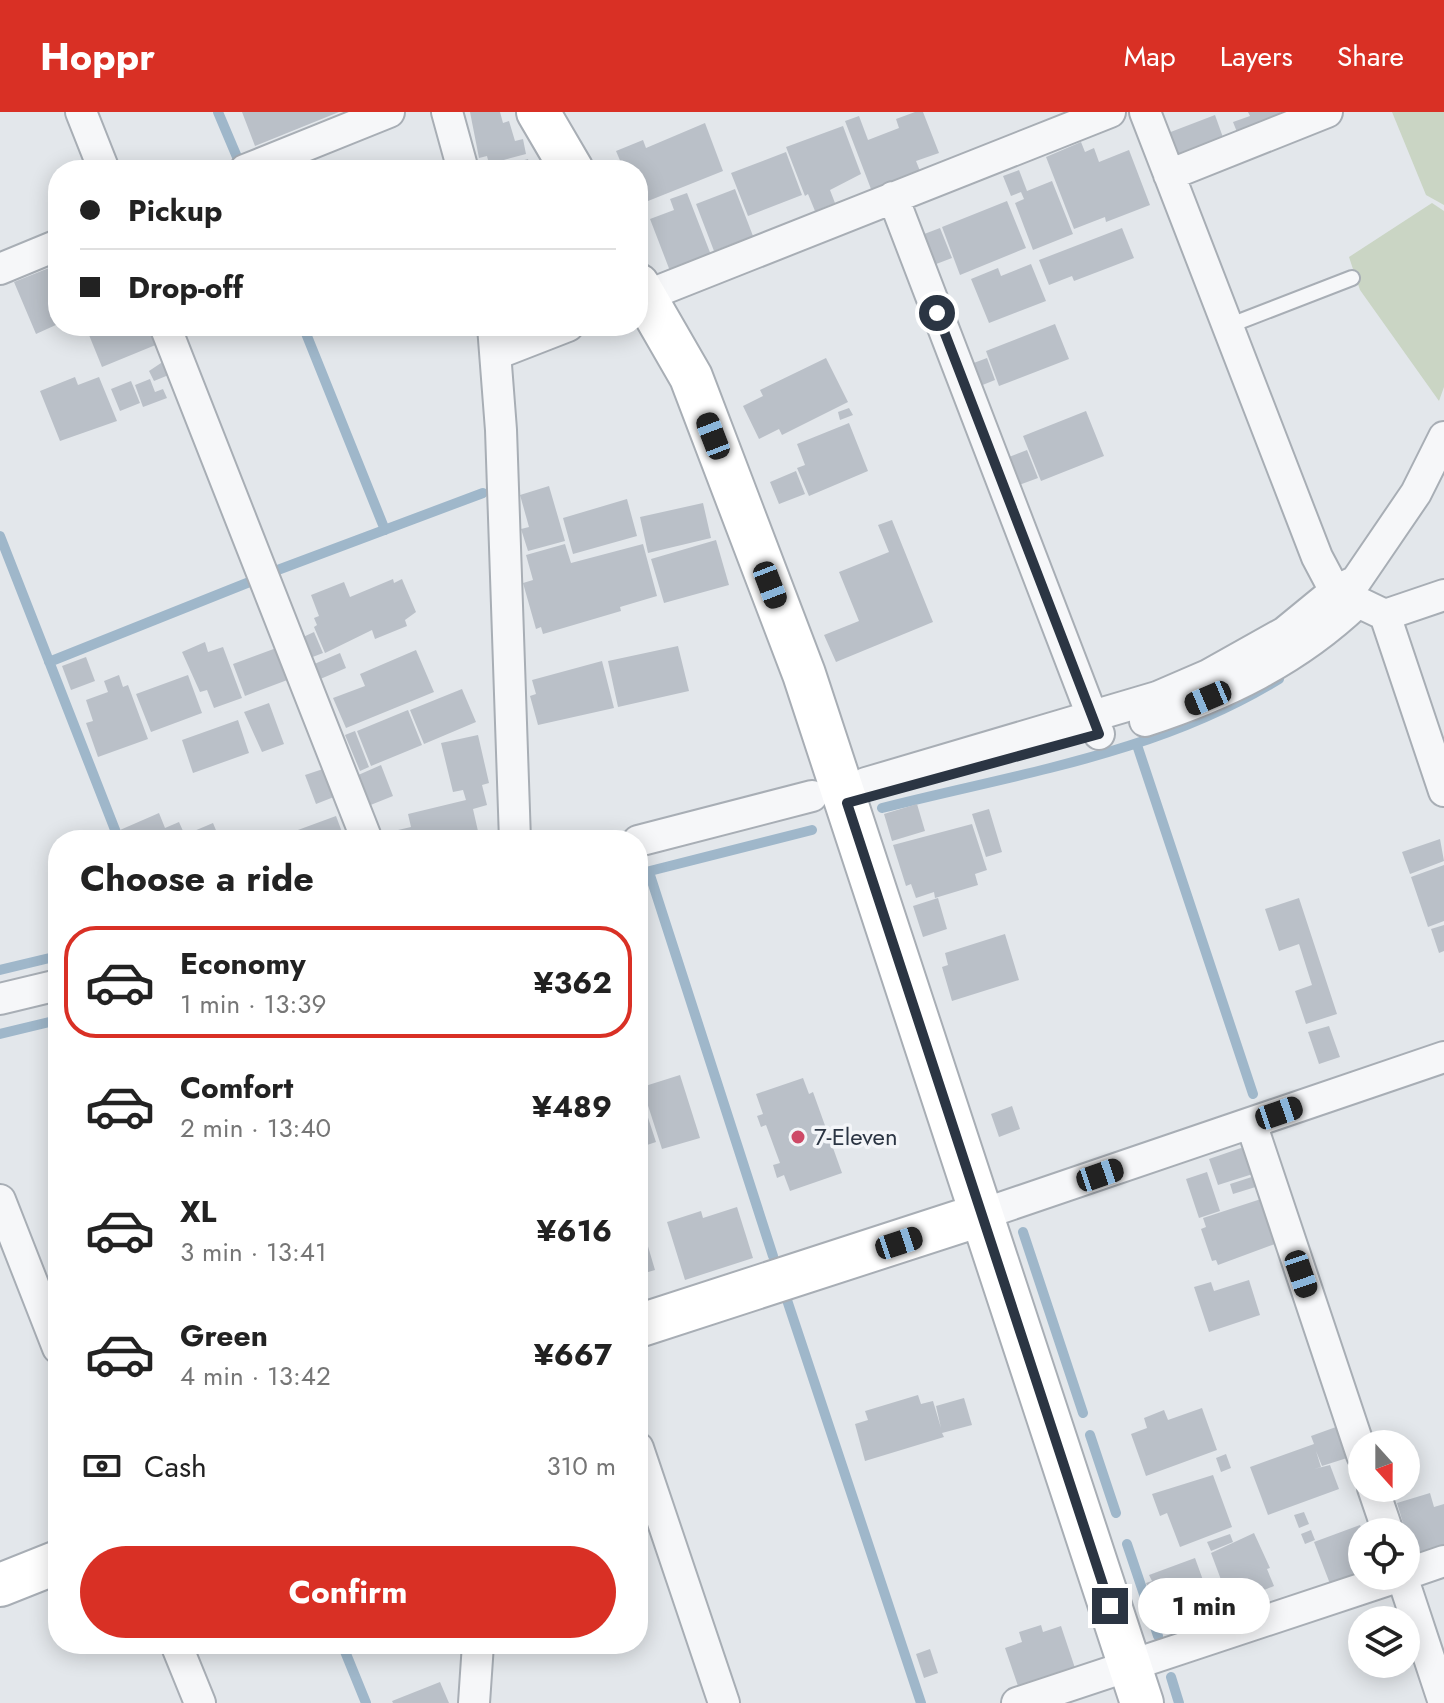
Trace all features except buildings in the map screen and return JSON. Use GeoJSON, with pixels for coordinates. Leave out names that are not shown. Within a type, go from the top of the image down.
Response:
{"type":"FeatureCollection","features":[{"type":"Feature","properties":{"kind":"street"},"geometry":{"type":"LineString","coordinates":[[81,112],[100,160]]}},
{"type":"Feature","properties":{"kind":"street"},"geometry":{"type":"LineString","coordinates":[[270,160],[389,112]]}},
{"type":"Feature","properties":{"kind":"street"},"geometry":{"type":"LineString","coordinates":[[447,112],[460,160]]}},
{"type":"Feature","properties":{"kind":"street"},"geometry":{"type":"LineString","coordinates":[[538,112],[566,160]]}},
{"type":"Feature","properties":{"kind":"street"},"geometry":{"type":"LineString","coordinates":[[648,290],[1110,112]]}},
{"type":"Feature","properties":{"kind":"street"},"geometry":{"type":"LineString","coordinates":[[1145,112],[1317,557],[1346,597],[1385,615],[1444,595]]}},
{"type":"Feature","properties":{"kind":"street"},"geometry":{"type":"LineString","coordinates":[[1169,175],[1327,112]]}},
{"type":"Feature","properties":{"kind":"street"},"geometry":{"type":"LineString","coordinates":[[893,197],[1096,726]]}},
{"type":"Feature","properties":{"kind":"street"},"geometry":{"type":"LineString","coordinates":[[0,269],[48,249]]}},
{"type":"Feature","properties":{"kind":"street"},"geometry":{"type":"LineString","coordinates":[[648,306],[691,377],[804,674],[1136,1684]]}},
{"type":"Feature","properties":{"kind":"street"},"geometry":{"type":"LineString","coordinates":[[169,336],[363,830]]}},
{"type":"Feature","properties":{"kind":"street"},"geometry":{"type":"LineString","coordinates":[[515,336],[494,340],[515,830]]}},
{"type":"Feature","properties":{"kind":"street"},"geometry":{"type":"LineString","coordinates":[[648,839],[842,794],[1096,726],[1208,675],[1346,597],[1416,493],[1444,437]]}},
{"type":"Feature","properties":{"kind":"street"},"geometry":{"type":"LineString","coordinates":[[1385,615],[1444,791]]}},
{"type":"Feature","properties":{"kind":"street"},"geometry":{"type":"LineString","coordinates":[[0,983],[48,971]]}},
{"type":"Feature","properties":{"kind":"street"},"geometry":{"type":"LineString","coordinates":[[0,999],[48,987]]}},
{"type":"Feature","properties":{"kind":"street"},"geometry":{"type":"LineString","coordinates":[[648,1323],[980,1215],[1444,1057]]}},
{"type":"Feature","properties":{"kind":"street"},"geometry":{"type":"LineString","coordinates":[[1251,1123],[1354,1430]]}},
{"type":"Feature","properties":{"kind":"street"},"geometry":{"type":"LineString","coordinates":[[0,1200],[48,1322]]}},
{"type":"Feature","properties":{"kind":"street"},"geometry":{"type":"LineString","coordinates":[[648,1478],[724,1703]]}},
{"type":"Feature","properties":{"kind":"street"},"geometry":{"type":"LineString","coordinates":[[1420,1569],[1444,1561]]}},
{"type":"Feature","properties":{"kind":"street"},"geometry":{"type":"LineString","coordinates":[[0,1585],[48,1566]]}},
{"type":"Feature","properties":{"kind":"street"},"geometry":{"type":"LineString","coordinates":[[1017,1703],[1136,1684],[1366,1590]]}},
{"type":"Feature","properties":{"kind":"street"},"geometry":{"type":"LineString","coordinates":[[1408,1590],[1444,1703]]}},
{"type":"Feature","properties":{"kind":"street"},"geometry":{"type":"LineString","coordinates":[[180,1654],[200,1703]]}},
{"type":"Feature","properties":{"kind":"street"},"geometry":{"type":"LineString","coordinates":[[474,1703],[477,1654]]}},
{"type":"Feature","properties":{"kind":"lane"},"geometry":{"type":"LineString","coordinates":[[1228,326],[1352,278]]}},
{"type":"Feature","properties":{"kind":"green space"},"geometry":{"type":"Polygon","coordinates":[[[1392,112],[1444,112],[1444,205],[1426,195],[1392,112]]]}},
{"type":"Feature","properties":{"kind":"green space"},"geometry":{"type":"Polygon","coordinates":[[[1432,203],[1444,211],[1444,387],[1439,401],[1360,290],[1349,257],[1432,203]]]}},
{"type":"Feature","properties":{"kind":"waterway"},"geometry":{"type":"LineString","coordinates":[[218,112],[237,157]]}},
{"type":"Feature","properties":{"kind":"waterway"},"geometry":{"type":"LineString","coordinates":[[307,336],[385,530]]}},
{"type":"Feature","properties":{"kind":"waterway"},"geometry":{"type":"LineString","coordinates":[[275,571],[483,493]]}},
{"type":"Feature","properties":{"kind":"waterway"},"geometry":{"type":"LineString","coordinates":[[0,536],[115,830]]}},
{"type":"Feature","properties":{"kind":"waterway"},"geometry":{"type":"LineString","coordinates":[[49,662],[252,581]]}},
{"type":"Feature","properties":{"kind":"waterway"},"geometry":{"type":"LineString","coordinates":[[882,808],[1036,772],[1136,744],[1233,705],[1279,679]]}},
{"type":"Feature","properties":{"kind":"waterway"},"geometry":{"type":"LineString","coordinates":[[1137,745],[1253,1094]]}},
{"type":"Feature","properties":{"kind":"waterway"},"geometry":{"type":"LineString","coordinates":[[648,871],[812,830]]}},
{"type":"Feature","properties":{"kind":"waterway"},"geometry":{"type":"LineString","coordinates":[[649,872],[773,1256]]}},
{"type":"Feature","properties":{"kind":"waterway"},"geometry":{"type":"LineString","coordinates":[[0,970],[48,958]]}},
{"type":"Feature","properties":{"kind":"waterway"},"geometry":{"type":"LineString","coordinates":[[0,1034],[48,1022]]}},
{"type":"Feature","properties":{"kind":"waterway"},"geometry":{"type":"LineString","coordinates":[[1023,1232],[1083,1413]]}},
{"type":"Feature","properties":{"kind":"waterway"},"geometry":{"type":"LineString","coordinates":[[787,1300],[921,1703]]}},
{"type":"Feature","properties":{"kind":"waterway"},"geometry":{"type":"LineString","coordinates":[[1090,1435],[1116,1513]]}},
{"type":"Feature","properties":{"kind":"waterway"},"geometry":{"type":"LineString","coordinates":[[1127,1544],[1158,1636]]}},
{"type":"Feature","properties":{"kind":"waterway"},"geometry":{"type":"LineString","coordinates":[[346,1654],[366,1703]]}},
{"type":"Feature","properties":{"kind":"waterway"},"geometry":{"type":"LineString","coordinates":[[1171,1677],[1179,1703]]}},
{"type":"Feature","properties":{"kind":"place","name":"7-Eleven"},"geometry":{"type":"Point","coordinates":[798,1137]}},
{"type":"Feature","properties":{"kind":"route"},"geometry":{"type":"LineString","coordinates":[[937,313],[1099,734],[847,803],[1110,1606]]}}]}
